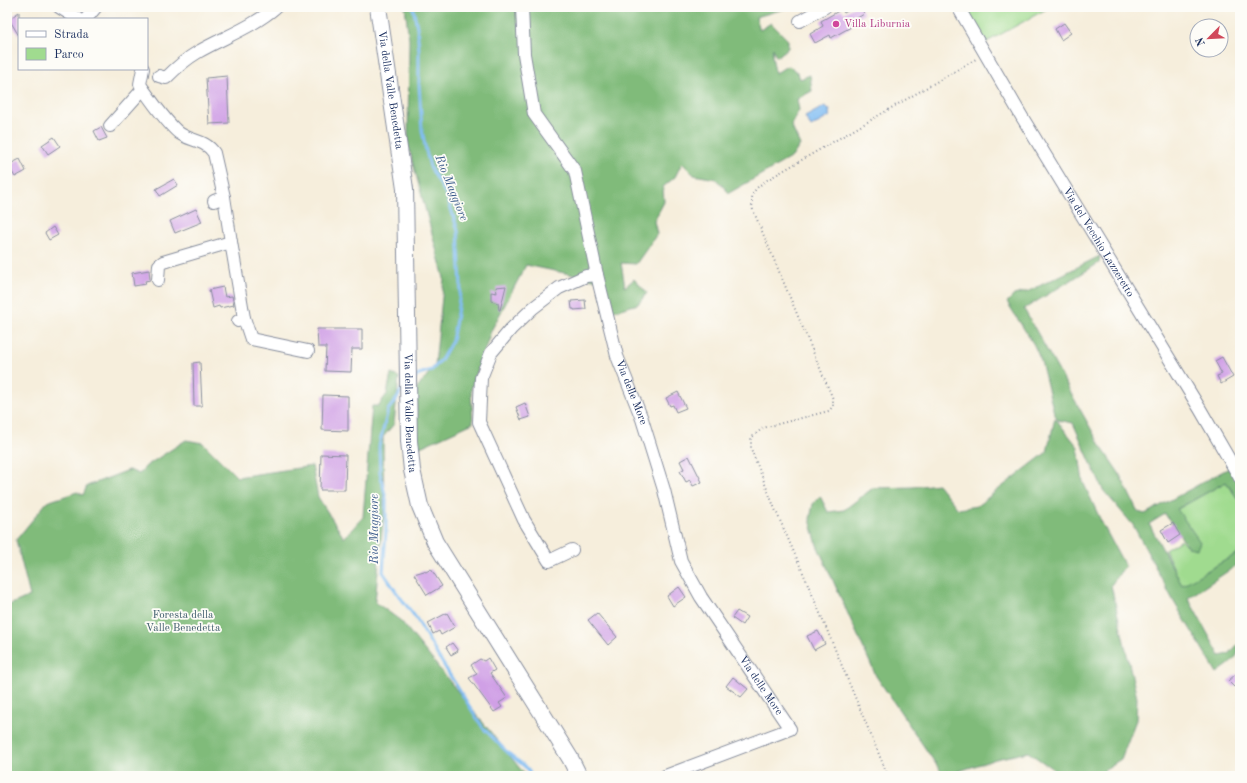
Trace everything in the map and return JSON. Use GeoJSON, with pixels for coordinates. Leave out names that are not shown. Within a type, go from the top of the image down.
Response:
{"type":"FeatureCollection","features":[{"type":"Feature","properties":{"kind":"main road","name":"Via della Valle Benedetta"},"geometry":{"type":"LineString","coordinates":[[378,7],[405,190],[409,441],[412,470],[420,506],[435,542],[570,758],[579,776]]}},
{"type":"Feature","properties":{"kind":"street"},"geometry":{"type":"LineString","coordinates":[[59,7],[76,18]]}},
{"type":"Feature","properties":{"kind":"street"},"geometry":{"type":"LineString","coordinates":[[87,18],[96,7]]}},
{"type":"Feature","properties":{"kind":"street"},"geometry":{"type":"LineString","coordinates":[[159,76],[166,78],[182,63],[197,52],[245,28],[267,15],[276,7]]}},
{"type":"Feature","properties":{"kind":"street"},"geometry":{"type":"LineString","coordinates":[[522,7],[524,54],[534,114],[575,171],[597,275],[586,276],[559,288],[533,308],[511,329],[490,353],[481,378],[479,422],[524,520],[548,561],[572,550]]}},
{"type":"Feature","properties":{"kind":"street"},"geometry":{"type":"LineString","coordinates":[[800,21],[825,7]]}},
{"type":"Feature","properties":{"kind":"street","name":"Via del Vecchio Lazzeretto"},"geometry":{"type":"LineString","coordinates":[[958,7],[986,54],[1026,115],[1186,386],[1202,408],[1240,478]]}},
{"type":"Feature","properties":{"kind":"street"},"geometry":{"type":"LineString","coordinates":[[143,70],[140,84],[142,90],[169,124],[181,134],[207,145],[214,153],[219,199],[231,242],[241,319],[251,339],[308,351]]}},
{"type":"Feature","properties":{"kind":"street"},"geometry":{"type":"LineString","coordinates":[[110,126],[142,90]]}},
{"type":"Feature","properties":{"kind":"street"},"geometry":{"type":"LineString","coordinates":[[189,138],[194,151]]}},
{"type":"Feature","properties":{"kind":"street"},"geometry":{"type":"LineString","coordinates":[[158,280],[159,265],[163,262],[231,242]]}},
{"type":"Feature","properties":{"kind":"street","name":"Via delle More"},"geometry":{"type":"LineString","coordinates":[[597,275],[617,356],[642,419],[664,490],[681,561],[701,597],[790,729],[665,776]]}},
{"type":"Feature","properties":{"kind":"path"},"geometry":{"type":"LineString","coordinates":[[888,776],[804,576],[774,509],[751,449],[751,438],[763,428],[829,411],[833,406],[833,398],[753,210],[751,198],[755,189],[767,180],[986,54]]}},
{"type":"Feature","properties":{"kind":"green space"},"geometry":{"type":"Polygon","coordinates":[[[405,7],[791,7],[756,17],[760,30],[771,23],[788,40],[788,48],[777,57],[773,48],[772,56],[775,73],[789,66],[798,73],[800,79],[810,75],[812,91],[797,99],[799,110],[791,125],[800,145],[792,157],[729,193],[716,179],[694,175],[682,163],[675,177],[663,187],[664,202],[654,221],[657,234],[636,264],[621,263],[625,287],[634,279],[647,293],[638,304],[610,312],[598,280],[526,265],[491,331],[471,390],[473,423],[416,449],[416,390],[435,365],[444,278],[408,145],[409,40],[405,7]]]}},
{"type":"Feature","properties":{"kind":"green space"},"geometry":{"type":"Polygon","coordinates":[[[965,7],[1050,7],[985,43],[965,7]]]}},
{"type":"Feature","properties":{"kind":"green space"},"geometry":{"type":"Polygon","coordinates":[[[1100,256],[1099,263],[1024,309],[1100,445],[1119,473],[1138,512],[1145,514],[1229,468],[1240,487],[1240,502],[1226,482],[1177,509],[1200,542],[1197,549],[1188,547],[1165,514],[1149,524],[1182,585],[1240,552],[1240,563],[1188,598],[1220,656],[1229,654],[1240,642],[1240,648],[1236,657],[1230,664],[1217,673],[1174,602],[1133,525],[1103,490],[1073,423],[1058,420],[1054,413],[1041,361],[1034,345],[1007,302],[1014,295],[1029,291],[1100,256]]]}},
{"type":"Feature","properties":{"kind":"green space","name":"Foresta della Valle Benedetta"},"geometry":{"type":"Polygon","coordinates":[[[391,374],[399,377],[394,424],[383,437],[384,510],[375,602],[401,621],[526,776],[7,776],[7,606],[30,596],[16,540],[47,502],[77,492],[83,495],[87,486],[129,470],[139,474],[146,466],[186,440],[203,443],[237,477],[312,466],[318,497],[344,538],[363,517],[372,406],[378,406],[387,394],[391,374]]]}},
{"type":"Feature","properties":{"kind":"green space"},"geometry":{"type":"Polygon","coordinates":[[[1055,418],[1078,447],[1083,482],[1102,523],[1125,566],[1111,585],[1137,698],[1136,720],[1121,759],[1104,770],[1105,776],[1063,776],[1028,752],[996,759],[944,776],[876,676],[817,545],[810,519],[813,504],[820,496],[828,512],[844,510],[873,488],[913,487],[938,484],[958,509],[977,506],[1047,452],[1055,418]]]}},
{"type":"Feature","properties":{"kind":"green space"},"geometry":{"type":"Polygon","coordinates":[[[1226,482],[1240,502],[1240,552],[1182,586],[1165,550],[1181,540],[1188,547],[1199,542],[1176,510],[1226,482]]]}},
{"type":"Feature","properties":{"kind":"water"},"geometry":{"type":"Polygon","coordinates":[[[825,106],[830,110],[830,116],[811,127],[805,117],[825,106]]]}},
{"type":"Feature","properties":{"kind":"building","name":"Villa Liburnia"},"geometry":{"type":"Polygon","coordinates":[[[854,7],[860,7],[864,14],[849,23],[851,27],[831,38],[830,35],[815,43],[810,34],[823,26],[821,21],[842,9],[844,13],[854,7]]]}},
{"type":"Feature","properties":{"kind":"building"},"geometry":{"type":"Polygon","coordinates":[[[19,12],[18,34],[9,19],[19,12]]]}},
{"type":"Feature","properties":{"kind":"building"},"geometry":{"type":"Polygon","coordinates":[[[1064,23],[1071,33],[1061,40],[1055,29],[1064,23]]]}},
{"type":"Feature","properties":{"kind":"building"},"geometry":{"type":"Polygon","coordinates":[[[227,76],[229,123],[209,124],[206,78],[227,76]]]}},
{"type":"Feature","properties":{"kind":"building"},"geometry":{"type":"Polygon","coordinates":[[[101,127],[107,138],[99,141],[94,131],[101,127]]]}},
{"type":"Feature","properties":{"kind":"building"},"geometry":{"type":"Polygon","coordinates":[[[54,137],[60,146],[48,154],[42,145],[54,137]]]}},
{"type":"Feature","properties":{"kind":"building"},"geometry":{"type":"Polygon","coordinates":[[[20,159],[26,171],[15,177],[8,165],[20,159]]]}},
{"type":"Feature","properties":{"kind":"building"},"geometry":{"type":"Polygon","coordinates":[[[174,179],[178,185],[160,196],[156,189],[174,179]]]}},
{"type":"Feature","properties":{"kind":"building"},"geometry":{"type":"Polygon","coordinates":[[[196,209],[202,222],[175,233],[170,221],[196,209]]]}},
{"type":"Feature","properties":{"kind":"building"},"geometry":{"type":"Polygon","coordinates":[[[53,227],[58,235],[49,240],[45,233],[53,227]]]}},
{"type":"Feature","properties":{"kind":"building"},"geometry":{"type":"Polygon","coordinates":[[[149,270],[150,280],[145,281],[146,284],[134,286],[132,273],[149,270]]]}},
{"type":"Feature","properties":{"kind":"building"},"geometry":{"type":"Polygon","coordinates":[[[506,286],[499,310],[498,303],[491,301],[491,292],[497,293],[496,287],[506,286]]]}},
{"type":"Feature","properties":{"kind":"building"},"geometry":{"type":"Polygon","coordinates":[[[223,287],[225,297],[232,296],[234,305],[213,308],[209,290],[223,287]]]}},
{"type":"Feature","properties":{"kind":"building"},"geometry":{"type":"Polygon","coordinates":[[[585,300],[586,309],[572,309],[571,301],[585,300]]]}},
{"type":"Feature","properties":{"kind":"building"},"geometry":{"type":"Polygon","coordinates":[[[317,329],[362,329],[362,349],[352,349],[351,372],[325,371],[326,347],[318,347],[317,329]]]}},
{"type":"Feature","properties":{"kind":"building"},"geometry":{"type":"Polygon","coordinates":[[[1222,357],[1233,377],[1221,384],[1217,376],[1222,374],[1215,361],[1222,357]]]}},
{"type":"Feature","properties":{"kind":"building"},"geometry":{"type":"Polygon","coordinates":[[[200,362],[202,406],[194,406],[193,363],[200,362]]]}},
{"type":"Feature","properties":{"kind":"building"},"geometry":{"type":"Polygon","coordinates":[[[678,392],[686,408],[676,412],[673,405],[670,406],[666,398],[678,392]]]}},
{"type":"Feature","properties":{"kind":"building"},"geometry":{"type":"Polygon","coordinates":[[[323,395],[348,396],[348,431],[322,430],[323,395]]]}},
{"type":"Feature","properties":{"kind":"building"},"geometry":{"type":"Polygon","coordinates":[[[525,403],[530,417],[521,420],[516,407],[525,403]]]}},
{"type":"Feature","properties":{"kind":"building"},"geometry":{"type":"Polygon","coordinates":[[[321,454],[346,455],[345,490],[320,490],[321,454]]]}},
{"type":"Feature","properties":{"kind":"building"},"geometry":{"type":"Polygon","coordinates":[[[689,456],[702,482],[693,486],[690,480],[686,482],[680,471],[684,469],[680,461],[689,456]]]}},
{"type":"Feature","properties":{"kind":"building"},"geometry":{"type":"Polygon","coordinates":[[[1173,523],[1180,535],[1168,543],[1161,530],[1173,523]]]}},
{"type":"Feature","properties":{"kind":"building"},"geometry":{"type":"Polygon","coordinates":[[[431,569],[442,586],[427,595],[414,574],[424,571],[426,572],[431,569]]]}},
{"type":"Feature","properties":{"kind":"building"},"geometry":{"type":"Polygon","coordinates":[[[679,587],[686,597],[673,606],[667,596],[679,587]]]}},
{"type":"Feature","properties":{"kind":"building"},"geometry":{"type":"Polygon","coordinates":[[[737,611],[747,617],[742,625],[732,618],[737,611]]]}},
{"type":"Feature","properties":{"kind":"building"},"geometry":{"type":"Polygon","coordinates":[[[447,613],[455,627],[441,635],[439,631],[433,634],[428,623],[447,613]]]}},
{"type":"Feature","properties":{"kind":"building"},"geometry":{"type":"Polygon","coordinates":[[[597,613],[617,637],[608,645],[588,620],[597,613]]]}},
{"type":"Feature","properties":{"kind":"building"},"geometry":{"type":"Polygon","coordinates":[[[818,631],[825,644],[814,650],[807,636],[818,631]]]}},
{"type":"Feature","properties":{"kind":"building"},"geometry":{"type":"Polygon","coordinates":[[[452,643],[458,651],[451,655],[446,647],[452,643]]]}},
{"type":"Feature","properties":{"kind":"building"},"geometry":{"type":"Polygon","coordinates":[[[488,658],[495,670],[490,673],[507,698],[499,703],[502,707],[494,712],[469,678],[477,674],[471,665],[480,659],[484,661],[488,658]]]}},
{"type":"Feature","properties":{"kind":"building"},"geometry":{"type":"Polygon","coordinates":[[[1236,674],[1240,681],[1234,687],[1228,681],[1236,674]]]}},
{"type":"Feature","properties":{"kind":"building"},"geometry":{"type":"Polygon","coordinates":[[[733,677],[748,689],[741,697],[726,686],[733,677]]]}},
{"type":"Feature","properties":{"kind":"waterway","name":"Rio Maggiore"},"geometry":{"type":"LineString","coordinates":[[413,7],[419,50],[419,84],[422,130],[430,167],[447,196],[458,231],[461,286],[452,341],[441,360],[432,370],[419,374],[414,378]]}},
{"type":"Feature","properties":{"kind":"waterway","name":"Rio Maggiore"},"geometry":{"type":"LineString","coordinates":[[401,390],[398,397],[388,410],[379,446],[380,473],[386,499],[386,532],[383,572],[416,618],[483,728],[508,753],[528,769],[531,776]]}},
{"type":"Feature","properties":{"kind":"place","name":"Villa Liburnia"},"geometry":{"type":"Point","coordinates":[836,24]}}]}
